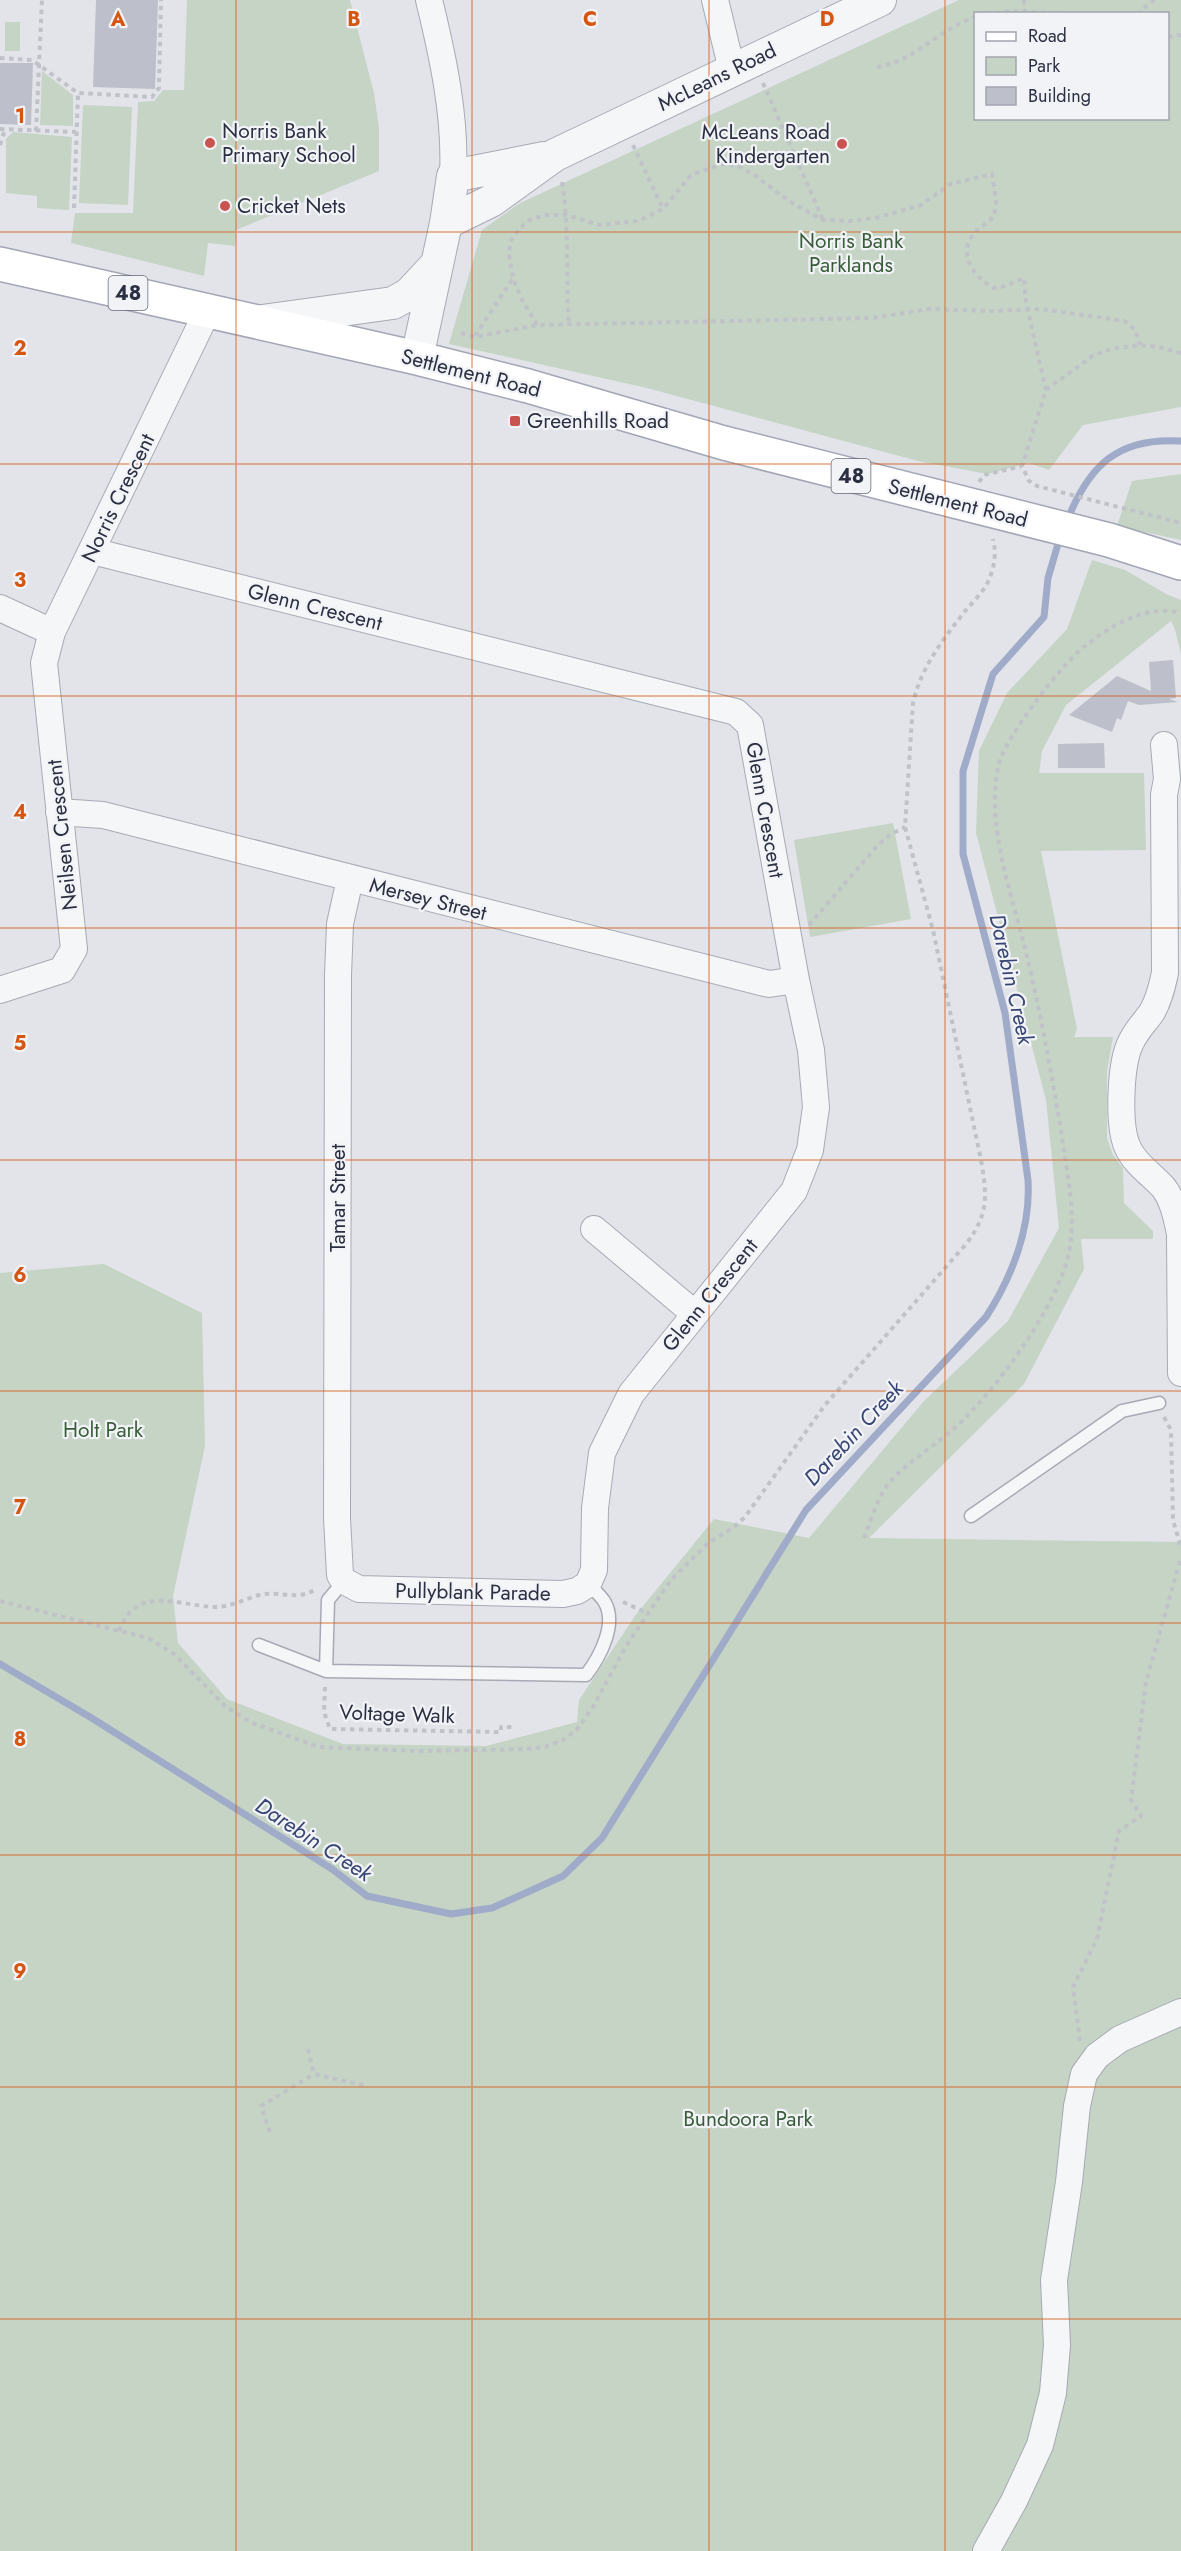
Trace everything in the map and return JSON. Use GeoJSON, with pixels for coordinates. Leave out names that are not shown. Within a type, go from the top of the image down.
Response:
{"type":"FeatureCollection","features":[{"type":"Feature","properties":{"kind":"main road","name":"Settlement Road"},"geometry":{"type":"LineString","coordinates":[[0,264],[417,358],[528,386],[724,443],[1109,540],[1181,563]]}},
{"type":"Feature","properties":{"kind":"street"},"geometry":{"type":"LineString","coordinates":[[417,358],[446,223],[453,176],[452,138],[445,74],[429,0]]}},
{"type":"Feature","properties":{"kind":"street"},"geometry":{"type":"LineString","coordinates":[[715,0],[743,65]]}},
{"type":"Feature","properties":{"kind":"street","name":"McLeans Road"},"geometry":{"type":"LineString","coordinates":[[446,223],[491,201],[555,155],[880,0]]}},
{"type":"Feature","properties":{"kind":"street","name":"McLeans Road"},"geometry":{"type":"LineString","coordinates":[[453,176],[555,155]]}},
{"type":"Feature","properties":{"kind":"street"},"geometry":{"type":"LineString","coordinates":[[255,322],[393,303],[412,291],[437,264]]}},
{"type":"Feature","properties":{"kind":"street","name":"Norris Crescent"},"geometry":{"type":"LineString","coordinates":[[52,632],[207,312]]}},
{"type":"Feature","properties":{"kind":"street","name":"Glenn Crescent"},"geometry":{"type":"LineString","coordinates":[[92,551],[736,712],[750,725],[796,980],[811,1050],[816,1107],[810,1150],[794,1191],[631,1394],[603,1453],[595,1508],[594,1570],[588,1584]]}},
{"type":"Feature","properties":{"kind":"street"},"geometry":{"type":"LineString","coordinates":[[0,608],[52,632]]}},
{"type":"Feature","properties":{"kind":"street","name":"Neilsen Crescent"},"geometry":{"type":"LineString","coordinates":[[0,990],[62,970],[74,950],[44,663],[52,632]]}},
{"type":"Feature","properties":{"kind":"street"},"geometry":{"type":"LineString","coordinates":[[1164,746],[1167,779],[1164,795],[1165,973],[1158,999],[1126,1052],[1123,1065],[1123,1120],[1126,1145],[1132,1155],[1165,1189],[1176,1215],[1180,1234],[1181,1373]]}},
{"type":"Feature","properties":{"kind":"street","name":"Mersey Street"},"geometry":{"type":"LineString","coordinates":[[59,812],[103,815],[769,984],[796,980]]}},
{"type":"Feature","properties":{"kind":"street","name":"Tamar Street"},"geometry":{"type":"LineString","coordinates":[[344,1581],[340,1575],[338,1557],[337,1518],[338,975],[340,924],[350,879]]}},
{"type":"Feature","properties":{"kind":"street"},"geometry":{"type":"LineString","coordinates":[[594,1229],[695,1314]]}},
{"type":"Feature","properties":{"kind":"street","name":"Pullyblank Parade"},"geometry":{"type":"LineString","coordinates":[[344,1581],[359,1589],[563,1594],[577,1591],[588,1584]]}},
{"type":"Feature","properties":{"kind":"street"},"geometry":{"type":"LineString","coordinates":[[986,2551],[1014,2501],[1040,2445],[1053,2393],[1057,2345],[1054,2280],[1069,2182],[1077,2106],[1084,2074],[1097,2056],[1120,2039],[1181,2012]]}},
{"type":"Feature","properties":{"kind":"lane"},"geometry":{"type":"LineString","coordinates":[[971,1516],[1122,1411],[1159,1403]]}},
{"type":"Feature","properties":{"kind":"lane"},"geometry":{"type":"LineString","coordinates":[[326,1671],[328,1600],[344,1581]]}},
{"type":"Feature","properties":{"kind":"lane"},"geometry":{"type":"LineString","coordinates":[[259,1646],[326,1671],[586,1676],[597,1660],[610,1622],[605,1601],[588,1584]]}},
{"type":"Feature","properties":{"kind":"path"},"geometry":{"type":"LineString","coordinates":[[36,131],[42,2],[47,0]]}},
{"type":"Feature","properties":{"kind":"path"},"geometry":{"type":"LineString","coordinates":[[0,58],[32,60],[39,63],[78,93],[152,97],[159,88],[161,0]]}},
{"type":"Feature","properties":{"kind":"path"},"geometry":{"type":"LineString","coordinates":[[1024,0],[1024,11]]}},
{"type":"Feature","properties":{"kind":"path"},"geometry":{"type":"LineString","coordinates":[[1139,12],[1154,0]]}},
{"type":"Feature","properties":{"kind":"path"},"geometry":{"type":"LineString","coordinates":[[1012,12],[1039,12]]}},
{"type":"Feature","properties":{"kind":"path"},"geometry":{"type":"LineString","coordinates":[[877,67],[890,66],[937,36],[974,18]]}},
{"type":"Feature","properties":{"kind":"path"},"geometry":{"type":"LineString","coordinates":[[743,65],[823,220]]}},
{"type":"Feature","properties":{"kind":"path"},"geometry":{"type":"LineString","coordinates":[[74,208],[78,93]]}},
{"type":"Feature","properties":{"kind":"path"},"geometry":{"type":"LineString","coordinates":[[623,123],[663,209]]}},
{"type":"Feature","properties":{"kind":"path"},"geometry":{"type":"LineString","coordinates":[[0,145],[3,129],[76,132]]}},
{"type":"Feature","properties":{"kind":"path"},"geometry":{"type":"LineString","coordinates":[[555,155],[559,164],[567,215],[566,288],[569,325]]}},
{"type":"Feature","properties":{"kind":"path"},"geometry":{"type":"LineString","coordinates":[[537,325],[521,298],[513,278],[509,255],[510,242],[519,229],[531,219],[546,215],[567,215],[599,225],[638,221],[663,209],[691,176],[722,164],[738,166],[753,174],[792,203],[823,220],[851,221],[875,218],[921,205],[950,184],[992,174],[996,210],[992,220],[978,229],[969,240],[966,250],[973,272],[993,288],[1002,287],[1024,278],[1026,302],[1046,390],[1022,466],[1029,481],[1037,486],[1128,508],[1181,524]]}},
{"type":"Feature","properties":{"kind":"path"},"geometry":{"type":"LineString","coordinates":[[475,337],[513,278]]}},
{"type":"Feature","properties":{"kind":"path"},"geometry":{"type":"LineString","coordinates":[[461,333],[475,337],[537,325],[873,318],[929,309],[992,311],[1029,309],[1092,314],[1125,321],[1136,330],[1140,345]]}},
{"type":"Feature","properties":{"kind":"path"},"geometry":{"type":"LineString","coordinates":[[1046,390],[1094,356],[1112,349],[1140,345],[1181,353]]}},
{"type":"Feature","properties":{"kind":"path"},"geometry":{"type":"LineString","coordinates":[[971,506],[976,486],[984,475],[1022,466]]}},
{"type":"Feature","properties":{"kind":"path"},"geometry":{"type":"LineString","coordinates":[[864,1539],[877,1504],[888,1485],[966,1417],[1025,1342],[1064,1270],[1070,1245],[1072,1220],[1070,1192],[1055,1090],[1042,1022],[1003,861],[995,787],[999,764],[1012,737],[1074,654],[1098,636],[1146,612],[1160,609],[1181,613]]}},
{"type":"Feature","properties":{"kind":"path"},"geometry":{"type":"LineString","coordinates":[[789,938],[808,927],[878,845],[891,834],[906,827]]}},
{"type":"Feature","properties":{"kind":"path"},"geometry":{"type":"LineString","coordinates":[[1159,1403],[1171,1430],[1173,1520],[1181,1548]]}},
{"type":"Feature","properties":{"kind":"path"},"geometry":{"type":"LineString","coordinates":[[1084,2074],[1073,1987],[1097,1939],[1119,1831],[1141,1816],[1131,1800],[1146,1682],[1181,1557]]}},
{"type":"Feature","properties":{"kind":"path"},"geometry":{"type":"LineString","coordinates":[[119,1631],[124,1617],[142,1603],[156,1600],[216,1607],[265,1594],[309,1593],[319,1587]]}},
{"type":"Feature","properties":{"kind":"path"},"geometry":{"type":"LineString","coordinates":[[619,1599],[647,1613]]}},
{"type":"Feature","properties":{"kind":"path","name":"Voltage Walk"},"geometry":{"type":"LineString","coordinates":[[326,1671],[324,1712],[330,1729],[501,1732],[501,1727],[515,1727]]}},
{"type":"Feature","properties":{"kind":"path"},"geometry":{"type":"LineString","coordinates":[[308,2049],[314,2074]]}},
{"type":"Feature","properties":{"kind":"path"},"geometry":{"type":"LineString","coordinates":[[270,2132],[261,2106],[314,2074],[366,2086]]}},
{"type":"Feature","properties":{"kind":"green space"},"geometry":{"type":"Polygon","coordinates":[[[187,0],[350,0],[374,93],[379,128],[379,171],[236,230],[235,246],[208,243],[204,276],[71,243],[75,213],[133,213],[138,102],[154,101],[163,90],[184,90],[187,0]]]}},
{"type":"Feature","properties":{"kind":"green space","name":"Norris Bank Parklands"},"geometry":{"type":"Polygon","coordinates":[[[959,0],[1181,0],[1181,407],[1083,425],[1049,470],[1029,463],[988,474],[922,462],[647,388],[449,344],[482,230],[520,203],[959,0]]]}},
{"type":"Feature","properties":{"kind":"green space"},"geometry":{"type":"Polygon","coordinates":[[[5,22],[20,22],[20,51],[5,51],[5,22]]]}},
{"type":"Feature","properties":{"kind":"green space"},"geometry":{"type":"Polygon","coordinates":[[[42,71],[73,95],[73,126],[40,125],[42,71]]]}},
{"type":"Feature","properties":{"kind":"green space"},"geometry":{"type":"Polygon","coordinates":[[[83,105],[132,107],[128,205],[79,203],[83,105]]]}},
{"type":"Feature","properties":{"kind":"green space"},"geometry":{"type":"Polygon","coordinates":[[[13,132],[72,137],[69,210],[37,208],[37,196],[6,193],[6,139],[13,132]]]}},
{"type":"Feature","properties":{"kind":"green space"},"geometry":{"type":"Polygon","coordinates":[[[1181,474],[1181,540],[1117,526],[1132,481],[1181,474]]]}},
{"type":"Feature","properties":{"kind":"green space","name":"Bundoora Park"},"geometry":{"type":"Polygon","coordinates":[[[1092,560],[1125,570],[1181,600],[1181,654],[1171,621],[1066,705],[1042,751],[1039,773],[1144,773],[1146,850],[1041,851],[1077,1029],[1074,1037],[1113,1037],[1107,1071],[1107,1138],[1113,1155],[1123,1168],[1124,1203],[1153,1231],[1153,1239],[1081,1239],[1084,1269],[1024,1384],[869,1538],[1181,1542],[1181,2551],[0,2551],[0,1273],[104,1264],[202,1313],[205,1446],[173,1596],[178,1643],[227,1699],[343,1744],[486,1746],[577,1722],[579,1700],[635,1616],[714,1519],[809,1538],[924,1401],[1008,1321],[1059,1228],[1046,1100],[976,833],[979,751],[1007,693],[1067,629],[1092,560]]]}},
{"type":"Feature","properties":{"kind":"green space"},"geometry":{"type":"Polygon","coordinates":[[[893,823],[911,919],[810,937],[794,840],[893,823]]]}},
{"type":"Feature","properties":{"kind":"building"},"geometry":{"type":"Polygon","coordinates":[[[96,0],[158,0],[155,89],[93,87],[96,0]]]}},
{"type":"Feature","properties":{"kind":"building"},"geometry":{"type":"Polygon","coordinates":[[[0,63],[33,63],[31,125],[0,124],[0,63]]]}},
{"type":"Feature","properties":{"kind":"building"},"geometry":{"type":"Polygon","coordinates":[[[1173,660],[1176,698],[1169,699],[1178,702],[1139,705],[1128,701],[1121,720],[1117,718],[1112,732],[1069,715],[1117,676],[1151,691],[1149,662],[1173,660]]]}},
{"type":"Feature","properties":{"kind":"building"},"geometry":{"type":"Polygon","coordinates":[[[1104,743],[1105,768],[1058,768],[1058,744],[1104,743]]]}},
{"type":"Feature","properties":{"kind":"waterway","name":"Darebin Creek"},"geometry":{"type":"LineString","coordinates":[[1067,521],[1085,484],[1109,458],[1140,444],[1181,441]]}},
{"type":"Feature","properties":{"kind":"waterway","name":"Darebin Creek"},"geometry":{"type":"LineString","coordinates":[[0,1664],[90,1717],[332,1869],[367,1896],[451,1914],[492,1908],[563,1876],[602,1838],[806,1510],[986,1317],[1012,1269],[1018,1252],[1026,1216],[1028,1180],[1005,1013],[963,854],[963,771],[993,674],[1044,617],[1048,578],[1060,537]]}},
{"type":"Feature","properties":{"kind":"place","name":"Norris Bank Primary School"},"geometry":{"type":"Point","coordinates":[210,143]}},
{"type":"Feature","properties":{"kind":"place","name":"McLeans Road Kindergarten"},"geometry":{"type":"Point","coordinates":[842,144]}},
{"type":"Feature","properties":{"kind":"place","name":"Cricket Nets"},"geometry":{"type":"Point","coordinates":[225,206]}},
{"type":"Feature","properties":{"kind":"place","name":"Greenhills Road"},"geometry":{"type":"Point","coordinates":[515,421]}},
{"type":"Feature","properties":{"kind":"park label","name":"Holt Park"},"geometry":{"type":"Point","coordinates":[103,1430]}}]}
